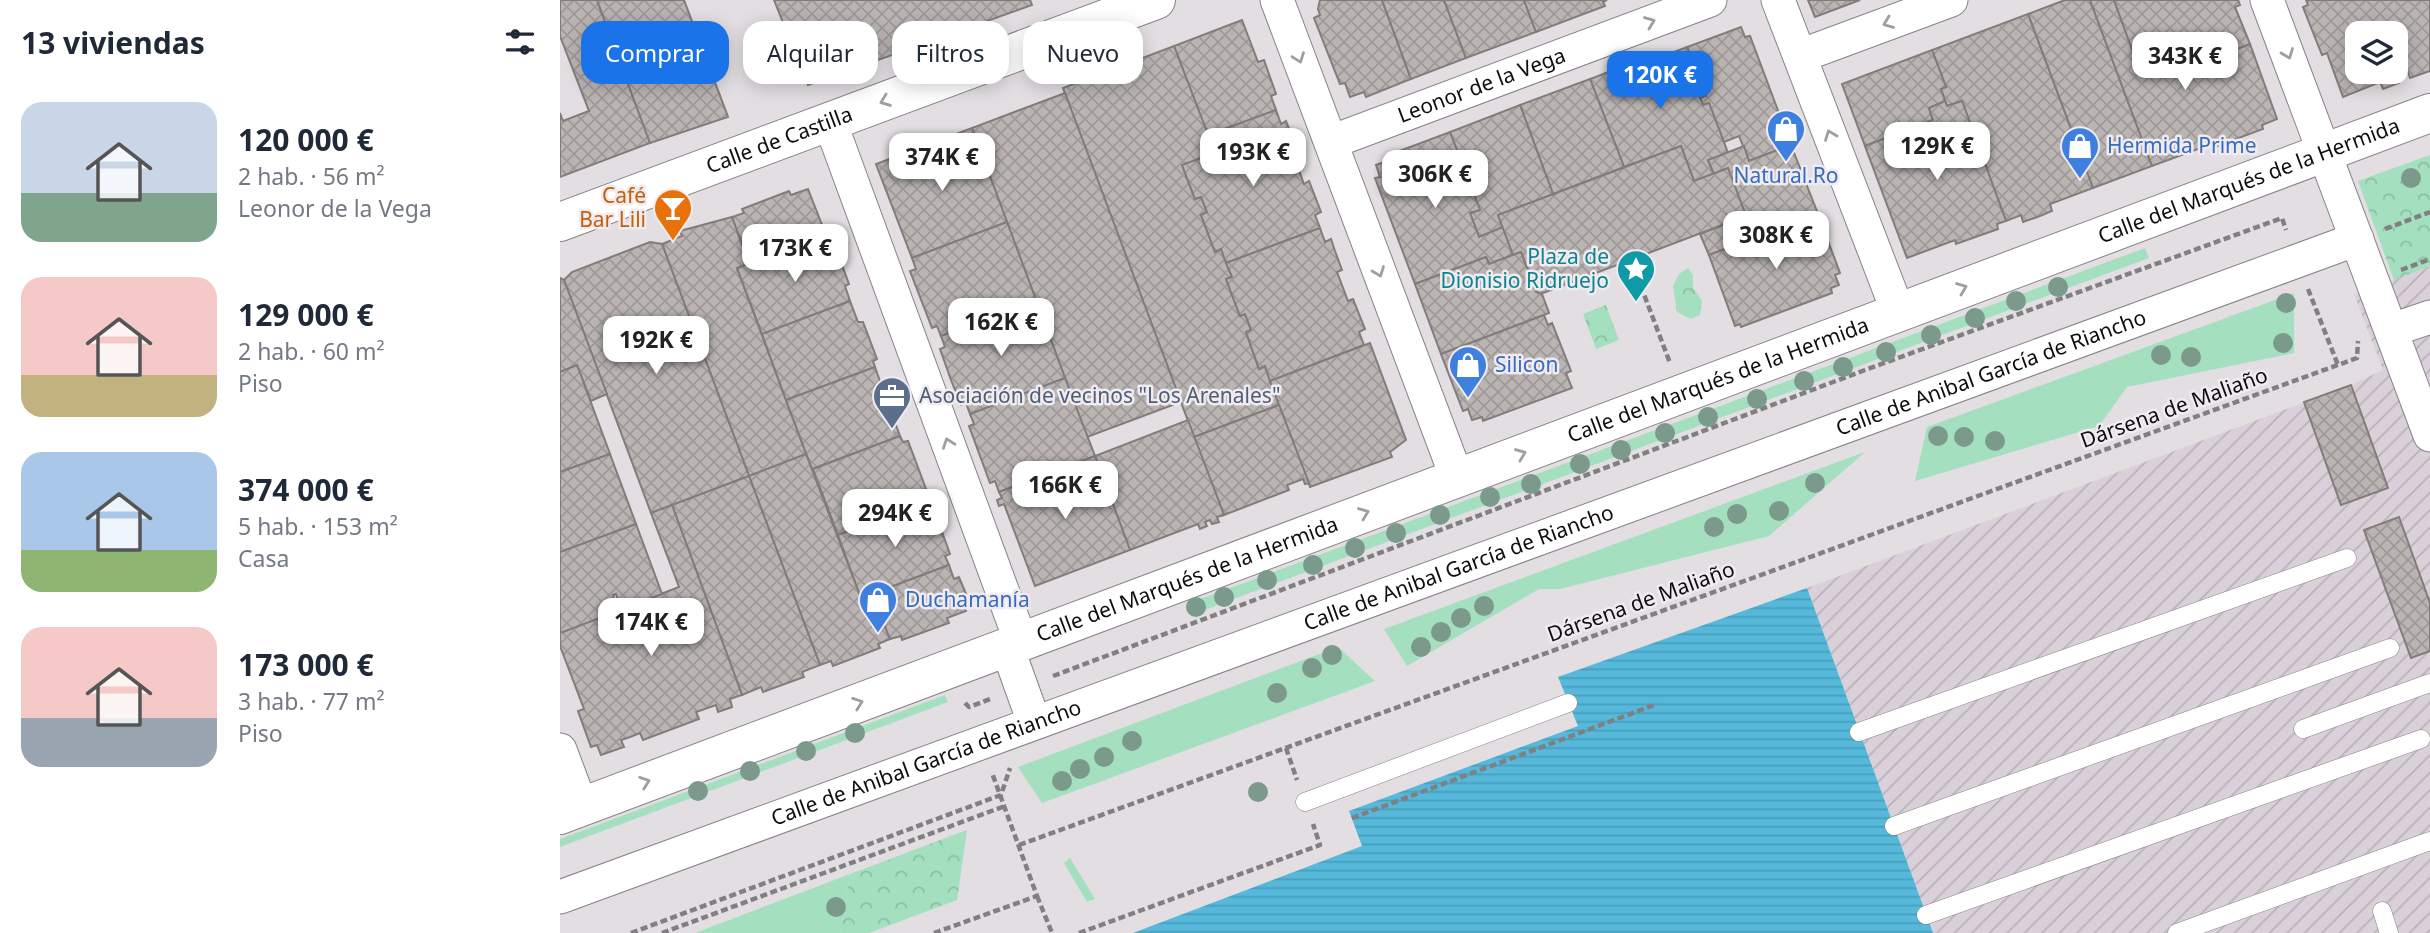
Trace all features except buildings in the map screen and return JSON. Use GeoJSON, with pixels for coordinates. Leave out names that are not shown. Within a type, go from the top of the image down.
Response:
{"type":"FeatureCollection","features":[{"type":"Feature","properties":{"kind":"main road","name":"Calle de Castilla"},"geometry":{"type":"LineString","coordinates":[[560,222],[1156,0]]}},
{"type":"Feature","properties":{"kind":"main road","name":"Calle del Marqués de la Hermida"},"geometry":{"type":"LineString","coordinates":[[571,810],[2430,113]]}},
{"type":"Feature","properties":{"kind":"street"},"geometry":{"type":"LineString","coordinates":[[1277,0],[1457,478]]}},
{"type":"Feature","properties":{"kind":"street","name":"Leonor de la Vega"},"geometry":{"type":"LineString","coordinates":[[1331,142],[1710,0]]}},
{"type":"Feature","properties":{"kind":"street"},"geometry":{"type":"LineString","coordinates":[[1778,0],[1898,312]]}},
{"type":"Feature","properties":{"kind":"street"},"geometry":{"type":"LineString","coordinates":[[1800,56],[1951,0]]}},
{"type":"Feature","properties":{"kind":"street"},"geometry":{"type":"LineString","coordinates":[[2267,0],[2357,239],[2385,285],[2392,330],[2430,435]]}},
{"type":"Feature","properties":{"kind":"street"},"geometry":{"type":"LineString","coordinates":[[830,122],[1014,644],[1034,722]]}},
{"type":"Feature","properties":{"kind":"street","name":"Calle de Anibal García de Riancho"},"geometry":{"type":"LineString","coordinates":[[560,897],[2357,239]]}},
{"type":"Feature","properties":{"kind":"street"},"geometry":{"type":"LineString","coordinates":[[2392,330],[2430,317]]}},
{"type":"Feature","properties":{"kind":"street"},"geometry":{"type":"LineString","coordinates":[[560,750],[571,810]]}},
{"type":"Feature","properties":{"kind":"lane"},"geometry":{"type":"LineString","coordinates":[[1860,732],[2347,558]]}},
{"type":"Feature","properties":{"kind":"lane"},"geometry":{"type":"LineString","coordinates":[[1894,826],[2390,648]]}},
{"type":"Feature","properties":{"kind":"lane"},"geometry":{"type":"LineString","coordinates":[[2303,729],[2430,682]]}},
{"type":"Feature","properties":{"kind":"lane"},"geometry":{"type":"LineString","coordinates":[[1305,802],[1568,703]]}},
{"type":"Feature","properties":{"kind":"lane"},"geometry":{"type":"LineString","coordinates":[[1926,915],[2421,739]]}},
{"type":"Feature","properties":{"kind":"lane"},"geometry":{"type":"LineString","coordinates":[[2177,933],[2430,841]]}},
{"type":"Feature","properties":{"kind":"lane"},"geometry":{"type":"LineString","coordinates":[[2382,911],[2389,933]]}},
{"type":"Feature","properties":{"kind":"path"},"geometry":{"type":"LineString","coordinates":[[2357,239],[2430,212]]}},
{"type":"Feature","properties":{"kind":"path"},"geometry":{"type":"LineString","coordinates":[[1045,679],[1865,370],[2282,218]]}},
{"type":"Feature","properties":{"kind":"path"},"geometry":{"type":"LineString","coordinates":[[2385,285],[2430,259]]}},
{"type":"Feature","properties":{"kind":"path"},"geometry":{"type":"LineString","coordinates":[[1637,276],[1681,393]]}},
{"type":"Feature","properties":{"kind":"path"},"geometry":{"type":"LineString","coordinates":[[2306,282],[2338,365]]}},
{"type":"Feature","properties":{"kind":"path","name":"Dársena de Maliaño"},"geometry":{"type":"LineString","coordinates":[[1019,845],[2357,358],[2358,303],[2385,285]]}},
{"type":"Feature","properties":{"kind":"path"},"geometry":{"type":"LineString","coordinates":[[967,702],[969,707],[1004,695]]}},
{"type":"Feature","properties":{"kind":"path"},"geometry":{"type":"LineString","coordinates":[[1352,818],[1657,704]]}},
{"type":"Feature","properties":{"kind":"path"},"geometry":{"type":"LineString","coordinates":[[1079,933],[1320,845],[1286,748]]}},
{"type":"Feature","properties":{"kind":"path"},"geometry":{"type":"LineString","coordinates":[[990,765],[1052,933]]}},
{"type":"Feature","properties":{"kind":"path"},"geometry":{"type":"LineString","coordinates":[[662,933],[1004,806]]}},
{"type":"Feature","properties":{"kind":"path"},"geometry":{"type":"LineString","coordinates":[[934,933],[1037,896]]}},
{"type":"Feature","properties":{"kind":"shaded area"},"geometry":{"type":"Polygon","coordinates":[[[2430,266],[2430,933],[1933,933],[1807,588],[2351,385],[2383,370],[2354,294],[2430,266]]]}},
{"type":"Feature","properties":{"kind":"green space"},"geometry":{"type":"Polygon","coordinates":[[[2430,155],[2430,266],[2394,280],[2358,181],[2430,155]]]}},
{"type":"Feature","properties":{"kind":"green space"},"geometry":{"type":"Polygon","coordinates":[[[2145,248],[2149,258],[1191,615],[1187,604],[2145,248]]]}},
{"type":"Feature","properties":{"kind":"green space"},"geometry":{"type":"Polygon","coordinates":[[[1688,268],[1693,275],[1693,288],[1702,300],[1700,315],[1691,319],[1677,312],[1673,286],[1679,274],[1688,268]]]}},
{"type":"Feature","properties":{"kind":"green space"},"geometry":{"type":"Polygon","coordinates":[[[2294,293],[2294,353],[2127,387],[2099,426],[1915,481],[1927,427],[2294,293]]]}},
{"type":"Feature","properties":{"kind":"green space"},"geometry":{"type":"Polygon","coordinates":[[[1606,305],[1619,340],[1596,349],[1583,314],[1606,305]]]}},
{"type":"Feature","properties":{"kind":"green space"},"geometry":{"type":"Polygon","coordinates":[[[1865,452],[1769,536],[1560,589],[1539,589],[1407,666],[1384,629],[1865,452]]]}},
{"type":"Feature","properties":{"kind":"green space"},"geometry":{"type":"Polygon","coordinates":[[[1338,647],[1375,681],[1042,803],[1018,767],[1338,647]]]}},
{"type":"Feature","properties":{"kind":"green space"},"geometry":{"type":"Polygon","coordinates":[[[945,695],[948,702],[560,847],[560,839],[945,695]]]}},
{"type":"Feature","properties":{"kind":"green space"},"geometry":{"type":"Polygon","coordinates":[[[967,830],[957,900],[869,933],[840,933],[850,874],[967,830]]]}},
{"type":"Feature","properties":{"kind":"green space"},"geometry":{"type":"Polygon","coordinates":[[[1070,858],[1095,899],[1087,902],[1064,863],[1070,858]]]}},
{"type":"Feature","properties":{"kind":"green space"},"geometry":{"type":"Polygon","coordinates":[[[850,874],[840,933],[695,933],[850,874]]]}},
{"type":"Feature","properties":{"kind":"water"},"geometry":{"type":"Polygon","coordinates":[[[1807,588],[1933,933],[1133,933],[1362,846],[1349,811],[1578,726],[1558,677],[1807,588]]]}},
{"type":"Feature","properties":{"kind":"place","name":"Natural.Ro"},"geometry":{"type":"Point","coordinates":[1786,163]}},
{"type":"Feature","properties":{"kind":"place","name":"Hermida Prime"},"geometry":{"type":"Point","coordinates":[2080,180]}},
{"type":"Feature","properties":{"kind":"place","name":"Café Bar Lili"},"geometry":{"type":"Point","coordinates":[673,242]}},
{"type":"Feature","properties":{"kind":"place","name":"Plaza de Dionisio Ridruejo"},"geometry":{"type":"Point","coordinates":[1636,303]}},
{"type":"Feature","properties":{"kind":"place","name":"Silicon"},"geometry":{"type":"Point","coordinates":[1468,399]}},
{"type":"Feature","properties":{"kind":"place","name":"Asociación de vecinos \"Los Arenales\""},"geometry":{"type":"Point","coordinates":[892,430]}},
{"type":"Feature","properties":{"kind":"place","name":"Duchamanía"},"geometry":{"type":"Point","coordinates":[878,634]}}]}
